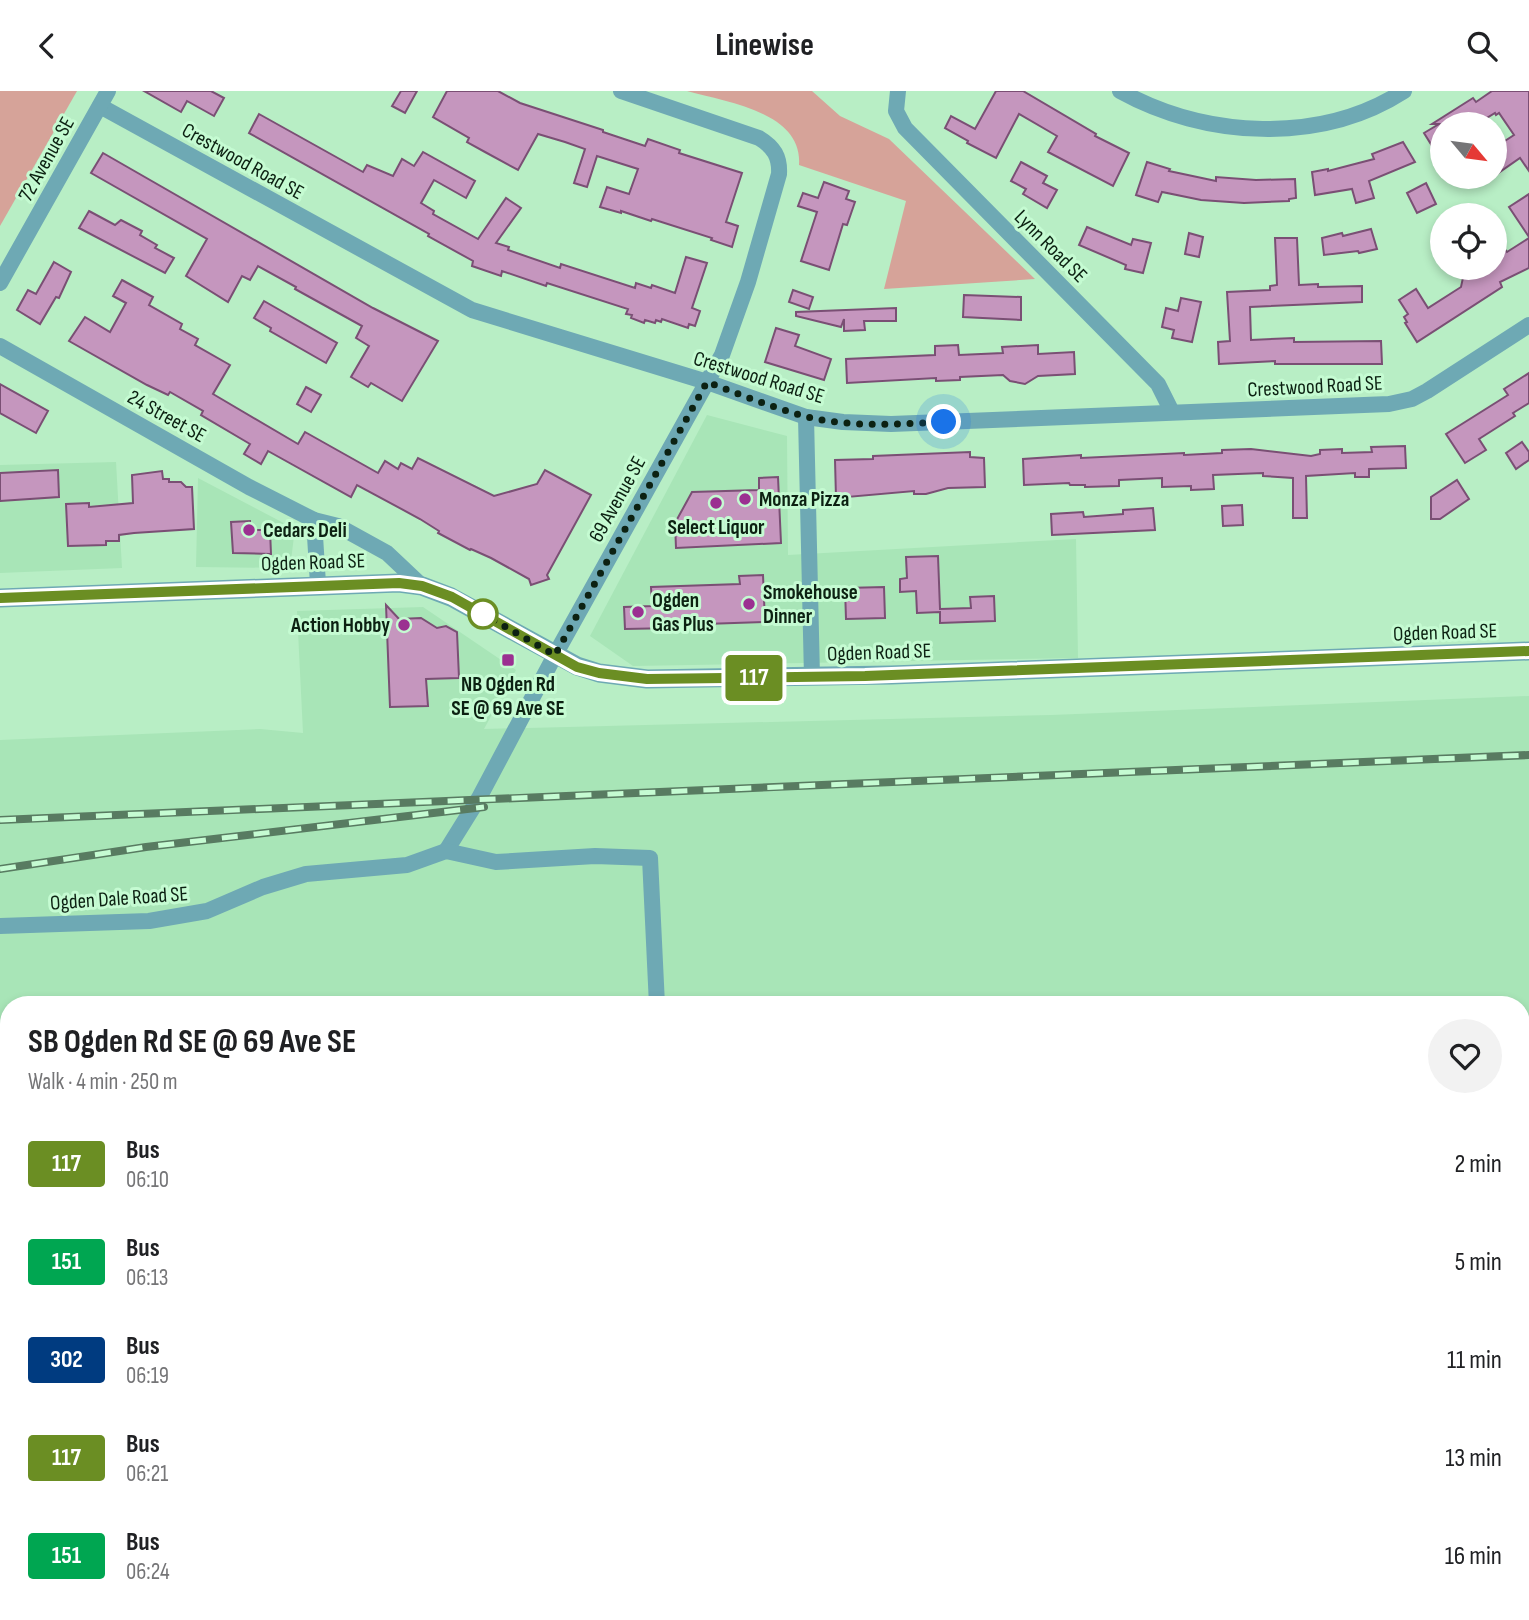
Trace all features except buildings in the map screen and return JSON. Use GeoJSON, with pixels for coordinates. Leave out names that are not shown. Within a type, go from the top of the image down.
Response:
{"type":"FeatureCollection","features":[{"type":"Feature","properties":{"kind":"street","name":"72 Avenue SE"},"geometry":{"type":"LineString","coordinates":[[0,283],[108,91]]}},
{"type":"Feature","properties":{"kind":"street","name":"69 Avenue SE"},"geometry":{"type":"LineString","coordinates":[[446,851],[479,798],[707,382],[731,333],[779,174],[780,162],[769,144],[759,138],[621,91]]}},
{"type":"Feature","properties":{"kind":"street","name":"Lynn Road SE"},"geometry":{"type":"LineString","coordinates":[[898,91],[896,111],[905,128],[1158,384],[1172,412]]}},
{"type":"Feature","properties":{"kind":"street"},"geometry":{"type":"LineString","coordinates":[[1120,91],[1159,110],[1183,117],[1257,129],[1327,122],[1370,109],[1404,91]]}},
{"type":"Feature","properties":{"kind":"street","name":"Crestwood Road SE"},"geometry":{"type":"LineString","coordinates":[[100,106],[463,306],[707,382],[806,417],[891,424],[1390,404],[1412,399],[1529,325]]}},
{"type":"Feature","properties":{"kind":"street","name":"24 Street SE"},"geometry":{"type":"LineString","coordinates":[[0,347],[249,487],[314,520],[338,526],[387,553],[422,586]]}},
{"type":"Feature","properties":{"kind":"street"},"geometry":{"type":"LineString","coordinates":[[806,417],[812,677]]}},
{"type":"Feature","properties":{"kind":"street"},"geometry":{"type":"LineString","coordinates":[[314,520],[318,584]]}},
{"type":"Feature","properties":{"kind":"street","name":"Ogden Road SE"},"geometry":{"type":"LineString","coordinates":[[0,598],[385,582],[422,586],[472,608],[577,667],[599,673],[647,679],[812,677],[1529,651]]}},
{"type":"Feature","properties":{"kind":"street"},"geometry":{"type":"LineString","coordinates":[[446,851],[496,862],[596,856],[650,858],[657,996]]}},
{"type":"Feature","properties":{"kind":"street","name":"Ogden Dale Road SE"},"geometry":{"type":"LineString","coordinates":[[0,926],[149,921],[207,911],[263,887],[306,874],[407,865],[446,851]]}},
{"type":"Feature","properties":{"kind":"shaded area"},"geometry":{"type":"Polygon","coordinates":[[[0,91],[77,91],[0,226],[0,91]]]}},
{"type":"Feature","properties":{"kind":"shaded area"},"geometry":{"type":"Polygon","coordinates":[[[687,91],[812,91],[840,116],[889,139],[1035,279],[884,289],[906,201],[799,165],[797,147],[789,133],[776,121],[741,105],[687,91]]]}},
{"type":"Feature","properties":{"kind":"shaded area"},"geometry":{"type":"Polygon","coordinates":[[[707,415],[787,436],[788,555],[1076,539],[1078,658],[633,666],[590,636],[707,415]]]}},
{"type":"Feature","properties":{"kind":"shaded area"},"geometry":{"type":"Polygon","coordinates":[[[116,462],[122,568],[0,573],[0,465],[116,462]]]}},
{"type":"Feature","properties":{"kind":"shaded area"},"geometry":{"type":"Polygon","coordinates":[[[198,478],[295,529],[290,568],[196,567],[198,478]]]}},
{"type":"Feature","properties":{"kind":"shaded area"},"geometry":{"type":"Polygon","coordinates":[[[423,607],[516,670],[484,729],[1051,715],[1529,696],[1529,996],[0,996],[0,740],[260,729],[303,733],[297,611],[423,607]]]}},
{"type":"Feature","properties":{"kind":"railway"},"geometry":{"type":"LineString","coordinates":[[0,820],[1529,755]]}},
{"type":"Feature","properties":{"kind":"railway"},"geometry":{"type":"LineString","coordinates":[[0,869],[146,847],[484,807]]}},
{"type":"Feature","properties":{"kind":"bus line","name":"117"},"geometry":{"type":"LineString","coordinates":[[0,598],[399,583],[422,586],[452,597],[577,667],[620,676],[670,680],[920,674],[1529,651]]}},
{"type":"Feature","properties":{"kind":"place","name":"Monza Pizza"},"geometry":{"type":"Point","coordinates":[745,499]}},
{"type":"Feature","properties":{"kind":"place","name":"Select Liquor"},"geometry":{"type":"Point","coordinates":[716,503]}},
{"type":"Feature","properties":{"kind":"place","name":"Cedars Deli"},"geometry":{"type":"Point","coordinates":[249,530]}},
{"type":"Feature","properties":{"kind":"place","name":"Smokehouse Dinner"},"geometry":{"type":"Point","coordinates":[749,604]}},
{"type":"Feature","properties":{"kind":"place","name":"Ogden Gas Plus"},"geometry":{"type":"Point","coordinates":[638,612]}},
{"type":"Feature","properties":{"kind":"place","name":"Action Hobby"},"geometry":{"type":"Point","coordinates":[404,625]}},
{"type":"Feature","properties":{"kind":"place","name":"NB Ogden Rd SE @ 69 Ave SE"},"geometry":{"type":"Point","coordinates":[508,660]}},
{"type":"Feature","properties":{"kind":"route"},"geometry":{"type":"LineString","coordinates":[[483,614],[555,655],[707,382],[806,417],[891,424],[944,422]]}}]}
